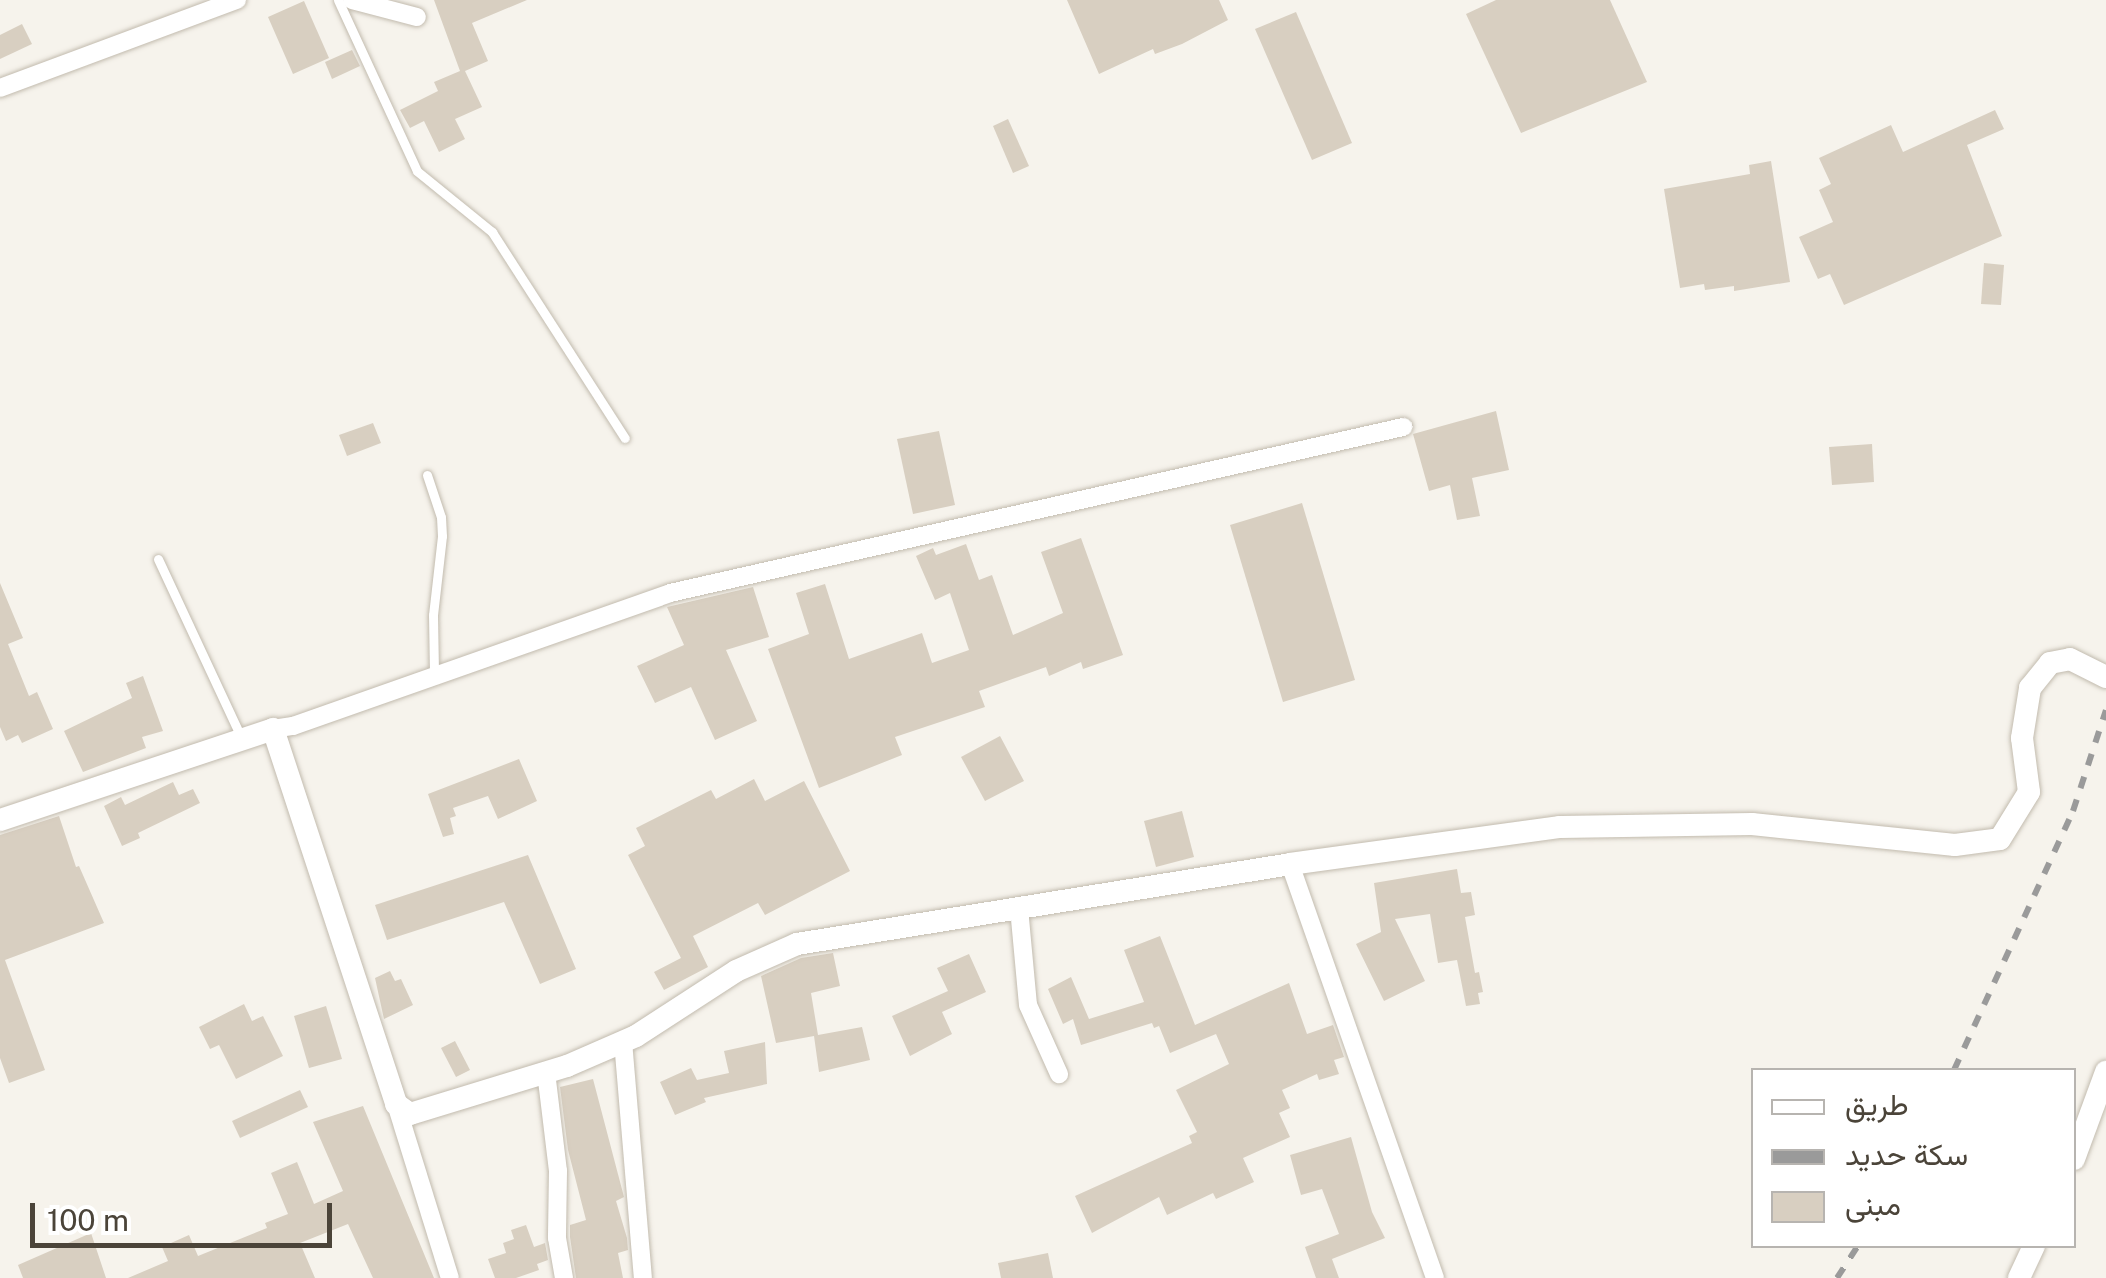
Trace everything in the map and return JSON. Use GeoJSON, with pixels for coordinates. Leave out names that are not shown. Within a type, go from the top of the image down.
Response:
{"type":"FeatureCollection","features":[{"type":"Feature","properties":{"kind":"street"},"geometry":{"type":"LineString","coordinates":[[0,88],[236,0]]}},
{"type":"Feature","properties":{"kind":"street"},"geometry":{"type":"LineString","coordinates":[[352,0],[417,17]]}},
{"type":"Feature","properties":{"kind":"street"},"geometry":{"type":"LineString","coordinates":[[0,820],[241,737],[293,726],[670,593],[1403,427]]}},
{"type":"Feature","properties":{"kind":"street"},"geometry":{"type":"LineString","coordinates":[[396,1104],[410,1114],[546,1072],[624,1041],[736,970],[797,944],[1290,864],[1560,827],[1752,824],[1955,844],[2000,839],[2029,792],[2022,738],[2030,688],[2050,662],[2070,659],[2106,677]]}},
{"type":"Feature","properties":{"kind":"street"},"geometry":{"type":"LineString","coordinates":[[273,729],[450,1278]]}},
{"type":"Feature","properties":{"kind":"street"},"geometry":{"type":"LineString","coordinates":[[1290,864],[1435,1278]]}},
{"type":"Feature","properties":{"kind":"street"},"geometry":{"type":"LineString","coordinates":[[1019,908],[1028,1005],[1058,1074]]}},
{"type":"Feature","properties":{"kind":"street"},"geometry":{"type":"LineString","coordinates":[[624,1041],[644,1278]]}},
{"type":"Feature","properties":{"kind":"street"},"geometry":{"type":"LineString","coordinates":[[546,1072],[558,1172],[557,1238],[564,1278]]}},
{"type":"Feature","properties":{"kind":"street"},"geometry":{"type":"LineString","coordinates":[[2076,1154],[2106,1072]]}},
{"type":"Feature","properties":{"kind":"street"},"geometry":{"type":"LineString","coordinates":[[2019,1278],[2033,1248]]}},
{"type":"Feature","properties":{"kind":"lane"},"geometry":{"type":"LineString","coordinates":[[338,0],[417,171],[492,232],[625,438]]}},
{"type":"Feature","properties":{"kind":"lane"},"geometry":{"type":"LineString","coordinates":[[428,475],[441,517],[442,536],[433,614],[434,674]]}},
{"type":"Feature","properties":{"kind":"lane"},"geometry":{"type":"LineString","coordinates":[[158,558],[241,737]]}},
{"type":"Feature","properties":{"kind":"building"},"geometry":{"type":"Polygon","coordinates":[[[434,0],[527,0],[472,23],[488,61],[465,71],[482,107],[455,119],[465,139],[439,152],[424,121],[410,128],[400,110],[438,91],[434,82],[460,71],[434,0]]]}},
{"type":"Feature","properties":{"kind":"building"},"geometry":{"type":"Polygon","coordinates":[[[1067,0],[1219,0],[1228,20],[1182,44],[1155,54],[1153,49],[1099,74],[1067,0]]]}},
{"type":"Feature","properties":{"kind":"building"},"geometry":{"type":"Polygon","coordinates":[[[1496,0],[1610,0],[1647,82],[1521,133],[1466,14],[1496,0]]]}},
{"type":"Feature","properties":{"kind":"building"},"geometry":{"type":"Polygon","coordinates":[[[304,1],[329,58],[293,74],[268,17],[304,1]]]}},
{"type":"Feature","properties":{"kind":"building"},"geometry":{"type":"Polygon","coordinates":[[[1296,12],[1352,143],[1312,160],[1255,29],[1296,12]]]}},
{"type":"Feature","properties":{"kind":"building"},"geometry":{"type":"Polygon","coordinates":[[[22,24],[32,44],[0,59],[0,35],[22,24]]]}},
{"type":"Feature","properties":{"kind":"building"},"geometry":{"type":"Polygon","coordinates":[[[352,50],[360,66],[332,79],[325,62],[352,50]]]}},
{"type":"Feature","properties":{"kind":"building"},"geometry":{"type":"Polygon","coordinates":[[[1995,110],[2004,129],[1967,145],[2002,236],[1844,305],[1830,274],[1818,279],[1799,237],[1833,222],[1819,190],[1831,184],[1819,158],[1891,125],[1903,152],[1995,110]]]}},
{"type":"Feature","properties":{"kind":"building"},"geometry":{"type":"Polygon","coordinates":[[[1008,119],[1029,166],[1013,173],[993,126],[1008,119]]]}},
{"type":"Feature","properties":{"kind":"building"},"geometry":{"type":"Polygon","coordinates":[[[1771,161],[1790,282],[1734,291],[1734,286],[1705,290],[1704,284],[1680,288],[1664,189],[1750,174],[1749,165],[1771,161]]]}},
{"type":"Feature","properties":{"kind":"building"},"geometry":{"type":"Polygon","coordinates":[[[1984,263],[2004,265],[2001,305],[1981,304],[1984,263]]]}},
{"type":"Feature","properties":{"kind":"building"},"geometry":{"type":"Polygon","coordinates":[[[1496,411],[1509,470],[1472,478],[1480,516],[1457,520],[1450,485],[1429,491],[1413,434],[1496,411]]]}},
{"type":"Feature","properties":{"kind":"building"},"geometry":{"type":"Polygon","coordinates":[[[373,423],[381,443],[347,456],[339,435],[373,423]]]}},
{"type":"Feature","properties":{"kind":"building"},"geometry":{"type":"Polygon","coordinates":[[[939,431],[955,505],[913,514],[897,439],[939,431]]]}},
{"type":"Feature","properties":{"kind":"building"},"geometry":{"type":"Polygon","coordinates":[[[1872,444],[1874,482],[1832,485],[1829,447],[1872,444]]]}},
{"type":"Feature","properties":{"kind":"building"},"geometry":{"type":"Polygon","coordinates":[[[1302,503],[1355,680],[1283,702],[1230,525],[1302,503]]]}},
{"type":"Feature","properties":{"kind":"building"},"geometry":{"type":"Polygon","coordinates":[[[1081,538],[1123,655],[1083,669],[1081,662],[1049,676],[1046,667],[979,691],[985,707],[895,737],[902,755],[819,788],[768,649],[809,634],[796,593],[825,584],[849,659],[922,633],[932,663],[969,650],[950,593],[935,600],[916,556],[933,548],[936,555],[966,544],[979,580],[992,575],[1013,635],[1063,613],[1041,552],[1081,538]]]}},
{"type":"Feature","properties":{"kind":"building"},"geometry":{"type":"Polygon","coordinates":[[[0,583],[23,638],[8,644],[29,696],[37,692],[53,729],[22,743],[18,735],[6,741],[0,727],[0,583]]]}},
{"type":"Feature","properties":{"kind":"building"},"geometry":{"type":"Polygon","coordinates":[[[753,587],[769,637],[726,650],[757,721],[715,740],[691,687],[655,703],[637,666],[684,645],[667,607],[753,587]]]}},
{"type":"Feature","properties":{"kind":"building"},"geometry":{"type":"Polygon","coordinates":[[[143,676],[163,731],[142,737],[146,748],[83,772],[64,731],[132,698],[126,683],[143,676]]]}},
{"type":"Feature","properties":{"kind":"building"},"geometry":{"type":"Polygon","coordinates":[[[1000,736],[1024,781],[985,801],[961,757],[1000,736]]]}},
{"type":"Feature","properties":{"kind":"building"},"geometry":{"type":"Polygon","coordinates":[[[519,759],[537,801],[498,819],[488,796],[453,808],[456,816],[450,818],[454,834],[443,837],[428,794],[519,759]]]}},
{"type":"Feature","properties":{"kind":"building"},"geometry":{"type":"Polygon","coordinates":[[[754,779],[765,801],[804,781],[850,871],[765,915],[758,903],[693,936],[708,967],[664,990],[654,972],[681,958],[628,855],[645,846],[636,828],[711,790],[716,799],[754,779]]]}},
{"type":"Feature","properties":{"kind":"building"},"geometry":{"type":"Polygon","coordinates":[[[173,782],[179,795],[193,789],[200,803],[138,833],[140,838],[122,846],[104,806],[121,797],[125,805],[173,782]]]}},
{"type":"Feature","properties":{"kind":"building"},"geometry":{"type":"Polygon","coordinates":[[[1182,811],[1194,857],[1156,867],[1144,821],[1182,811]]]}},
{"type":"Feature","properties":{"kind":"building"},"geometry":{"type":"Polygon","coordinates":[[[59,816],[76,867],[79,866],[104,923],[5,960],[45,1070],[9,1083],[0,1058],[0,835],[59,816]]]}},
{"type":"Feature","properties":{"kind":"building"},"geometry":{"type":"Polygon","coordinates":[[[528,855],[576,969],[540,984],[504,902],[387,940],[375,905],[528,855]]]}},
{"type":"Feature","properties":{"kind":"building"},"geometry":{"type":"Polygon","coordinates":[[[1457,869],[1461,893],[1471,892],[1475,915],[1465,917],[1475,973],[1479,972],[1483,992],[1478,993],[1480,1004],[1466,1006],[1457,960],[1438,963],[1430,914],[1395,919],[1425,981],[1384,1001],[1356,944],[1381,932],[1374,883],[1457,869]]]}},
{"type":"Feature","properties":{"kind":"building"},"geometry":{"type":"Polygon","coordinates":[[[1160,936],[1195,1025],[1289,983],[1307,1034],[1333,1025],[1344,1057],[1334,1060],[1339,1074],[1319,1080],[1317,1074],[1282,1090],[1290,1108],[1279,1113],[1290,1137],[1243,1158],[1254,1182],[1216,1199],[1213,1193],[1167,1215],[1159,1197],[1092,1233],[1075,1196],[1192,1143],[1189,1136],[1197,1132],[1176,1090],[1229,1064],[1216,1034],[1170,1053],[1159,1026],[1154,1028],[1152,1023],[1081,1045],[1073,1019],[1063,1024],[1048,989],[1071,977],[1089,1019],[1144,1002],[1124,950],[1160,936]]]}},
{"type":"Feature","properties":{"kind":"building"},"geometry":{"type":"Polygon","coordinates":[[[833,953],[840,986],[811,993],[818,1035],[862,1027],[870,1060],[819,1072],[814,1036],[776,1043],[761,976],[801,958],[833,953]]]}},
{"type":"Feature","properties":{"kind":"building"},"geometry":{"type":"Polygon","coordinates":[[[969,954],[986,992],[942,1012],[952,1034],[910,1056],[892,1016],[948,991],[937,968],[969,954]]]}},
{"type":"Feature","properties":{"kind":"building"},"geometry":{"type":"Polygon","coordinates":[[[390,971],[395,981],[401,979],[413,1005],[384,1019],[375,978],[390,971]]]}},
{"type":"Feature","properties":{"kind":"building"},"geometry":{"type":"Polygon","coordinates":[[[244,1004],[252,1021],[263,1016],[283,1056],[236,1079],[219,1045],[210,1049],[199,1027],[244,1004]]]}},
{"type":"Feature","properties":{"kind":"building"},"geometry":{"type":"Polygon","coordinates":[[[326,1006],[342,1059],[309,1068],[294,1016],[326,1006]]]}},
{"type":"Feature","properties":{"kind":"building"},"geometry":{"type":"Polygon","coordinates":[[[455,1041],[470,1070],[456,1077],[441,1048],[455,1041]]]}},
{"type":"Feature","properties":{"kind":"building"},"geometry":{"type":"Polygon","coordinates":[[[765,1042],[767,1084],[704,1098],[706,1102],[675,1115],[660,1082],[691,1068],[697,1080],[729,1073],[724,1051],[765,1042]]]}},
{"type":"Feature","properties":{"kind":"building"},"geometry":{"type":"Polygon","coordinates":[[[593,1079],[624,1197],[616,1201],[627,1238],[628,1250],[618,1253],[623,1278],[576,1278],[570,1225],[586,1220],[568,1150],[560,1087],[593,1079]]]}},
{"type":"Feature","properties":{"kind":"building"},"geometry":{"type":"Polygon","coordinates":[[[300,1090],[308,1107],[240,1138],[232,1121],[300,1090]]]}},
{"type":"Feature","properties":{"kind":"building"},"geometry":{"type":"Polygon","coordinates":[[[363,1106],[434,1278],[373,1278],[348,1224],[300,1243],[315,1278],[128,1278],[168,1261],[162,1247],[189,1235],[198,1256],[267,1228],[265,1223],[288,1214],[271,1173],[297,1162],[314,1204],[343,1191],[313,1122],[363,1106]]]}},
{"type":"Feature","properties":{"kind":"building"},"geometry":{"type":"Polygon","coordinates":[[[1351,1137],[1372,1212],[1385,1238],[1332,1259],[1339,1278],[1316,1278],[1305,1247],[1339,1234],[1322,1189],[1301,1195],[1290,1155],[1351,1137]]]}},
{"type":"Feature","properties":{"kind":"building"},"geometry":{"type":"Polygon","coordinates":[[[526,1225],[534,1247],[545,1243],[548,1260],[537,1264],[539,1270],[516,1278],[495,1278],[488,1259],[506,1253],[503,1243],[514,1239],[511,1230],[526,1225]]]}},
{"type":"Feature","properties":{"kind":"building"},"geometry":{"type":"Polygon","coordinates":[[[91,1233],[106,1278],[23,1278],[18,1265],[91,1233]]]}},
{"type":"Feature","properties":{"kind":"building"},"geometry":{"type":"Polygon","coordinates":[[[1048,1253],[1053,1278],[1001,1278],[998,1263],[1048,1253]]]}},
{"type":"Feature","properties":{"kind":"railway"},"geometry":{"type":"LineString","coordinates":[[1955,1068],[2073,811],[2106,710]]}},
{"type":"Feature","properties":{"kind":"railway"},"geometry":{"type":"LineString","coordinates":[[1837,1278],[1857,1248]]}}]}
